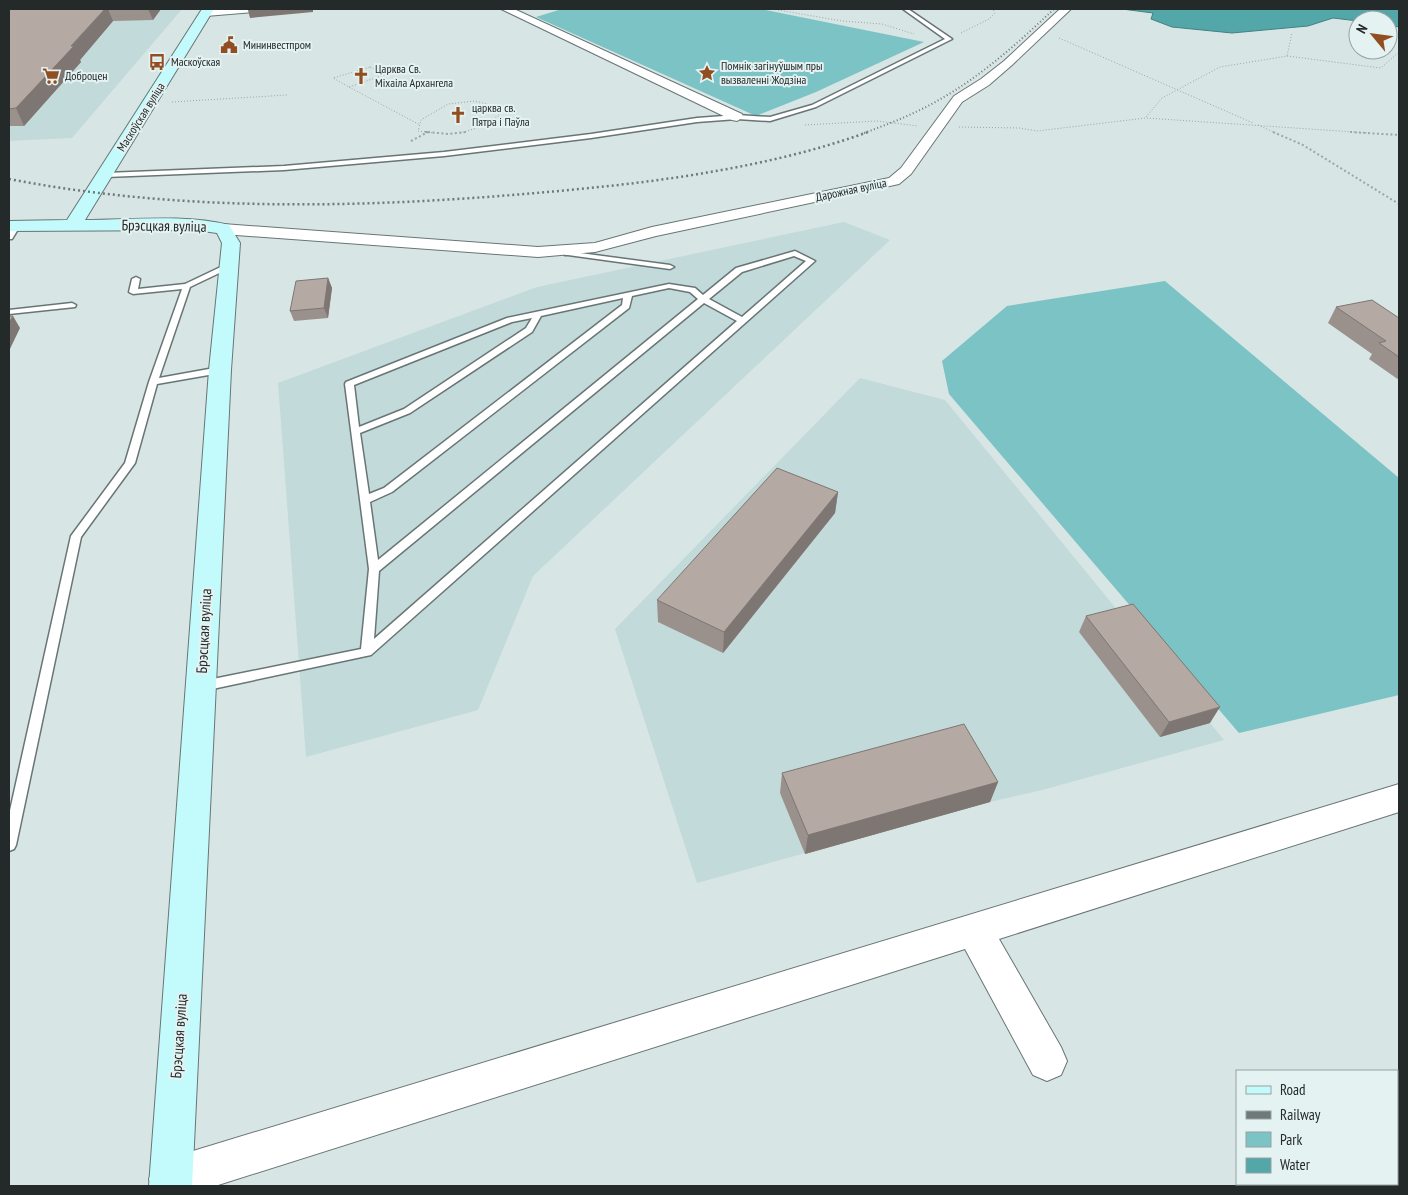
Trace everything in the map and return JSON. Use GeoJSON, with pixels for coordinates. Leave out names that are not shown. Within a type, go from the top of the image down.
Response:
{"type":"FeatureCollection","features":[{"type":"Feature","properties":{"kind":"main road","name":"Маскоўская вуліца"},"geometry":{"type":"LineString","coordinates":[[73,225],[207,11]]}},
{"type":"Feature","properties":{"kind":"main road","name":"Брэсцкая вуліца"},"geometry":{"type":"LineString","coordinates":[[11,230],[73,225],[195,225],[223,229],[231,243],[220,370],[170,1183]]}},
{"type":"Feature","properties":{"kind":"street"},"geometry":{"type":"LineString","coordinates":[[207,11],[254,9]]}},
{"type":"Feature","properties":{"kind":"street"},"geometry":{"type":"LineString","coordinates":[[506,9],[737,118]]}},
{"type":"Feature","properties":{"kind":"street","name":"Дарожная вуліца"},"geometry":{"type":"LineString","coordinates":[[223,229],[568,253],[632,240],[661,230],[894,181],[906,171],[936,127],[958,100],[985,82],[1066,9]]}},
{"type":"Feature","properties":{"kind":"street"},"geometry":{"type":"LineString","coordinates":[[170,1183],[1399,798]]}},
{"type":"Feature","properties":{"kind":"street"},"geometry":{"type":"LineString","coordinates":[[974,930],[1047,1061]]}},
{"type":"Feature","properties":{"kind":"lane"},"geometry":{"type":"LineString","coordinates":[[106,175],[284,168],[387,159],[571,138],[697,120],[770,119],[814,106],[946,40],[905,9]]}},
{"type":"Feature","properties":{"kind":"lane"},"geometry":{"type":"LineString","coordinates":[[568,253],[670,267]]}},
{"type":"Feature","properties":{"kind":"lane"},"geometry":{"type":"LineString","coordinates":[[201,686],[367,652],[811,260],[795,254],[739,270],[374,569]]}},
{"type":"Feature","properties":{"kind":"lane"},"geometry":{"type":"LineString","coordinates":[[136,278],[133,292],[187,286],[230,266]]}},
{"type":"Feature","properties":{"kind":"lane"},"geometry":{"type":"LineString","coordinates":[[9,845],[76,536],[130,463],[153,382],[187,286]]}},
{"type":"Feature","properties":{"kind":"lane"},"geometry":{"type":"LineString","coordinates":[[367,652],[374,569],[349,384],[510,320],[669,286],[692,290],[703,299],[743,321]]}},
{"type":"Feature","properties":{"kind":"lane"},"geometry":{"type":"LineString","coordinates":[[365,500],[388,490],[626,306],[628,295]]}},
{"type":"Feature","properties":{"kind":"lane"},"geometry":{"type":"LineString","coordinates":[[9,312],[72,305]]}},
{"type":"Feature","properties":{"kind":"lane"},"geometry":{"type":"LineString","coordinates":[[355,432],[407,411],[529,330],[538,314]]}},
{"type":"Feature","properties":{"kind":"lane"},"geometry":{"type":"LineString","coordinates":[[153,382],[220,370]]}},
{"type":"Feature","properties":{"kind":"path"},"geometry":{"type":"LineString","coordinates":[[772,9],[842,21],[882,24],[946,40],[989,19],[995,13],[993,9]]}},
{"type":"Feature","properties":{"kind":"path"},"geometry":{"type":"LineString","coordinates":[[1042,30],[1303,145],[1399,204]]}},
{"type":"Feature","properties":{"kind":"path"},"geometry":{"type":"LineString","coordinates":[[1287,56],[1292,33]]}},
{"type":"Feature","properties":{"kind":"path"},"geometry":{"type":"LineString","coordinates":[[1146,118],[1162,98],[1220,67],[1287,56],[1381,68],[1399,52]]}},
{"type":"Feature","properties":{"kind":"path"},"geometry":{"type":"LineString","coordinates":[[348,87],[386,74],[370,67],[333,78],[348,87],[420,125]]}},
{"type":"Feature","properties":{"kind":"path"},"geometry":{"type":"LineString","coordinates":[[171,102],[287,95]]}},
{"type":"Feature","properties":{"kind":"path"},"geometry":{"type":"LineString","coordinates":[[475,101],[499,107],[499,116],[473,131],[444,136],[428,132],[418,131],[421,120],[448,104],[475,101]]}},
{"type":"Feature","properties":{"kind":"path"},"geometry":{"type":"LineString","coordinates":[[770,119],[797,125],[877,121],[936,127],[1019,128],[1036,131],[1146,118],[1399,135]]}},
{"type":"Feature","properties":{"kind":"path"},"geometry":{"type":"LineString","coordinates":[[387,159],[386,154],[428,132]]}},
{"type":"Feature","properties":{"kind":"shaded area"},"geometry":{"type":"Polygon","coordinates":[[[9,9],[182,9],[72,138],[9,141],[9,9]]]}},
{"type":"Feature","properties":{"kind":"shaded area"},"geometry":{"type":"Polygon","coordinates":[[[844,222],[890,240],[533,576],[478,710],[306,757],[278,383],[537,287],[844,222]]]}},
{"type":"Feature","properties":{"kind":"shaded area"},"geometry":{"type":"Polygon","coordinates":[[[860,378],[945,400],[1224,740],[697,883],[615,629],[860,378]]]}},
{"type":"Feature","properties":{"kind":"green space"},"geometry":{"type":"Polygon","coordinates":[[[562,9],[761,9],[924,42],[816,92],[756,116],[536,17],[562,9]]]}},
{"type":"Feature","properties":{"kind":"green space"},"geometry":{"type":"Polygon","coordinates":[[[1165,281],[1399,478],[1399,695],[1239,733],[949,394],[942,361],[1007,306],[1165,281]]]}},
{"type":"Feature","properties":{"kind":"water"},"geometry":{"type":"Polygon","coordinates":[[[1122,9],[1399,9],[1399,27],[1398,10],[1348,10],[1348,20],[1333,18],[1308,26],[1232,33],[1172,27],[1151,19],[1153,13],[1122,9]]]}},
{"type":"Feature","properties":{"kind":"building"},"geometry":{"type":"Polygon","coordinates":[[[9,9],[105,9],[71,46],[74,46],[16,108],[9,109],[9,9]]]}},
{"type":"Feature","properties":{"kind":"building"},"geometry":{"type":"Polygon","coordinates":[[[328,278],[324,308],[290,311],[296,281],[328,278]]]}},
{"type":"Feature","properties":{"kind":"building"},"geometry":{"type":"Polygon","coordinates":[[[1372,300],[1399,318],[1399,357],[1379,343],[1386,341],[1336,307],[1372,300]]]}},
{"type":"Feature","properties":{"kind":"building"},"geometry":{"type":"Polygon","coordinates":[[[777,468],[838,492],[724,632],[657,600],[777,468]]]}},
{"type":"Feature","properties":{"kind":"building"},"geometry":{"type":"Polygon","coordinates":[[[1133,604],[1220,707],[1169,722],[1086,616],[1133,604]]]}},
{"type":"Feature","properties":{"kind":"building"},"geometry":{"type":"Polygon","coordinates":[[[964,724],[998,782],[808,835],[782,773],[964,724]]]}},
{"type":"Feature","properties":{"kind":"railway"},"geometry":{"type":"LineString","coordinates":[[864,133],[915,112],[959,88],[1002,56],[1054,9]]}},
{"type":"Feature","properties":{"kind":"railway"},"geometry":{"type":"LineString","coordinates":[[9,179],[143,198],[210,202],[278,204],[413,202],[547,192],[669,179],[791,155],[830,145],[868,132]]}},
{"type":"Feature","properties":{"kind":"place","name":"Мининвестпром"},"geometry":{"type":"Point","coordinates":[229,45]}},
{"type":"Feature","properties":{"kind":"place","name":"Маскоўская"},"geometry":{"type":"Point","coordinates":[157,62]}},
{"type":"Feature","properties":{"kind":"place","name":"Помнік загінуўшым пры вызваленні Жодзіна"},"geometry":{"type":"Point","coordinates":[707,73]}},
{"type":"Feature","properties":{"kind":"place","name":"Доброцен"},"geometry":{"type":"Point","coordinates":[51,76]}},
{"type":"Feature","properties":{"kind":"place","name":"Царква Св. Міхаіла Архангела"},"geometry":{"type":"Point","coordinates":[361,76]}},
{"type":"Feature","properties":{"kind":"place","name":"царква св. Пятра і Паўла"},"geometry":{"type":"Point","coordinates":[458,115]}}]}
